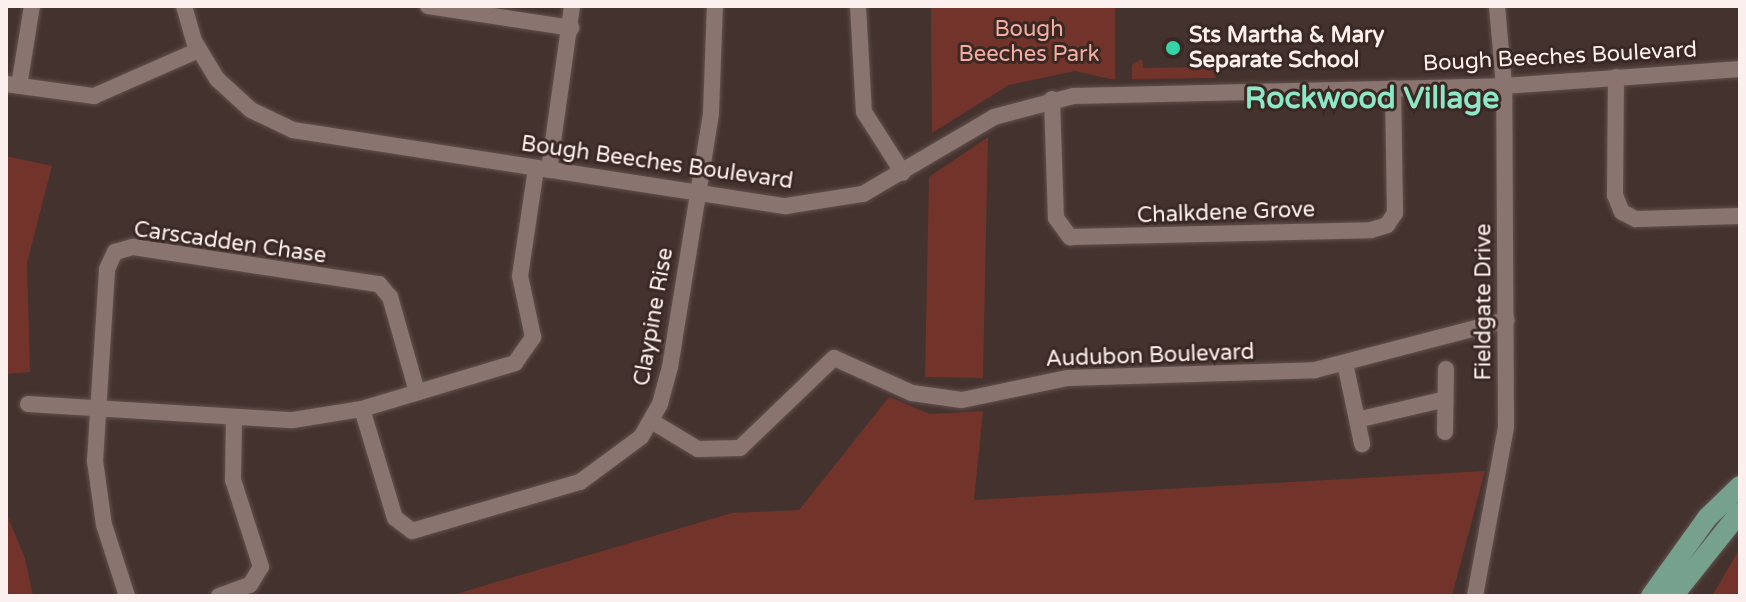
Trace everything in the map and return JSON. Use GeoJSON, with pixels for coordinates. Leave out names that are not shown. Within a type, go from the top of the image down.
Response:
{"type":"FeatureCollection","features":[{"type":"Feature","properties":{"kind":"main road"},"geometry":{"type":"LineString","coordinates":[[1651,596],[1692,536],[1740,486]]}},
{"type":"Feature","properties":{"kind":"main road"},"geometry":{"type":"LineString","coordinates":[[1673,596],[1740,512]]}},
{"type":"Feature","properties":{"kind":"street"},"geometry":{"type":"LineString","coordinates":[[32,6],[12,85],[73,96],[105,94],[199,50]]}},
{"type":"Feature","properties":{"kind":"street","name":"Bough Beeches Boulevard"},"geometry":{"type":"LineString","coordinates":[[184,6],[199,50],[233,96],[282,126],[697,195],[808,206],[852,198],[903,173],[994,117],[1052,99],[1126,92],[1504,86],[1740,69]]}},
{"type":"Feature","properties":{"kind":"street"},"geometry":{"type":"LineString","coordinates":[[428,6],[571,28]]}},
{"type":"Feature","properties":{"kind":"street"},"geometry":{"type":"LineString","coordinates":[[28,404],[293,420],[362,409],[515,363],[531,347],[533,328],[520,276],[571,28],[572,6]]}},
{"type":"Feature","properties":{"kind":"street","name":"Claypine Rise"},"geometry":{"type":"LineString","coordinates":[[362,409],[395,518],[414,531],[580,482],[628,451],[653,422],[670,367],[714,81],[715,6]]}},
{"type":"Feature","properties":{"kind":"street"},"geometry":{"type":"LineString","coordinates":[[858,6],[864,112],[903,173]]}},
{"type":"Feature","properties":{"kind":"street","name":"Fieldgate Drive"},"geometry":{"type":"LineString","coordinates":[[1475,596],[1501,469],[1507,320],[1504,86],[1497,6]]}},
{"type":"Feature","properties":{"kind":"street"},"geometry":{"type":"LineString","coordinates":[[1616,77],[1615,195],[1622,212],[1636,219],[1740,216]]}},
{"type":"Feature","properties":{"kind":"street","name":"Chalkdene Grove"},"geometry":{"type":"LineString","coordinates":[[1052,99],[1056,218],[1070,237],[1371,230],[1387,225],[1395,213],[1393,88]]}},
{"type":"Feature","properties":{"kind":"street","name":"Carscadden Chase"},"geometry":{"type":"LineString","coordinates":[[98,406],[107,269],[115,252],[128,247],[379,284],[390,297],[417,392]]}},
{"type":"Feature","properties":{"kind":"street","name":"Audubon Boulevard"},"geometry":{"type":"LineString","coordinates":[[653,422],[698,449],[740,448],[834,358],[912,393],[962,400],[1051,380],[1296,372],[1345,363],[1507,320]]}},
{"type":"Feature","properties":{"kind":"street"},"geometry":{"type":"LineString","coordinates":[[1345,363],[1361,419],[1362,444]]}},
{"type":"Feature","properties":{"kind":"street"},"geometry":{"type":"LineString","coordinates":[[1445,432],[1442,400],[1446,369]]}},
{"type":"Feature","properties":{"kind":"street"},"geometry":{"type":"LineString","coordinates":[[1361,419],[1442,400]]}},
{"type":"Feature","properties":{"kind":"street"},"geometry":{"type":"LineString","coordinates":[[98,406],[99,504],[127,596]]}},
{"type":"Feature","properties":{"kind":"street"},"geometry":{"type":"LineString","coordinates":[[219,596],[250,585],[261,567],[233,480],[234,418]]}},
{"type":"Feature","properties":{"kind":"green space","name":"Bough Beeches Park"},"geometry":{"type":"Polygon","coordinates":[[[931,6],[1115,6],[1115,80],[1075,71],[1009,85],[932,133],[931,6]]]}},
{"type":"Feature","properties":{"kind":"green space"},"geometry":{"type":"Polygon","coordinates":[[[1142,59],[1143,68],[1205,67],[1209,60],[1216,78],[1132,79],[1132,65],[1142,59]]]}},
{"type":"Feature","properties":{"kind":"green space"},"geometry":{"type":"Polygon","coordinates":[[[988,137],[983,378],[925,377],[929,177],[988,137]]]}},
{"type":"Feature","properties":{"kind":"green space"},"geometry":{"type":"Polygon","coordinates":[[[6,156],[52,166],[27,263],[30,372],[6,374],[6,156]]]}},
{"type":"Feature","properties":{"kind":"green space"},"geometry":{"type":"Polygon","coordinates":[[[889,397],[930,414],[983,411],[974,500],[1485,471],[1452,596],[449,596],[732,513],[799,510],[889,397]]]}},
{"type":"Feature","properties":{"kind":"green space"},"geometry":{"type":"Polygon","coordinates":[[[6,513],[25,558],[33,596],[6,596],[6,513]]]}},
{"type":"Feature","properties":{"kind":"green space"},"geometry":{"type":"Polygon","coordinates":[[[1740,548],[1740,596],[1712,596],[1740,548]]]}},
{"type":"Feature","properties":{"kind":"place","name":"Sts Martha & Mary Separate School"},"geometry":{"type":"Point","coordinates":[1173,48]}},
{"type":"Feature","properties":{"kind":"district","name":"Rockwood Village"},"geometry":{"type":"Point","coordinates":[1372,99]}}]}
